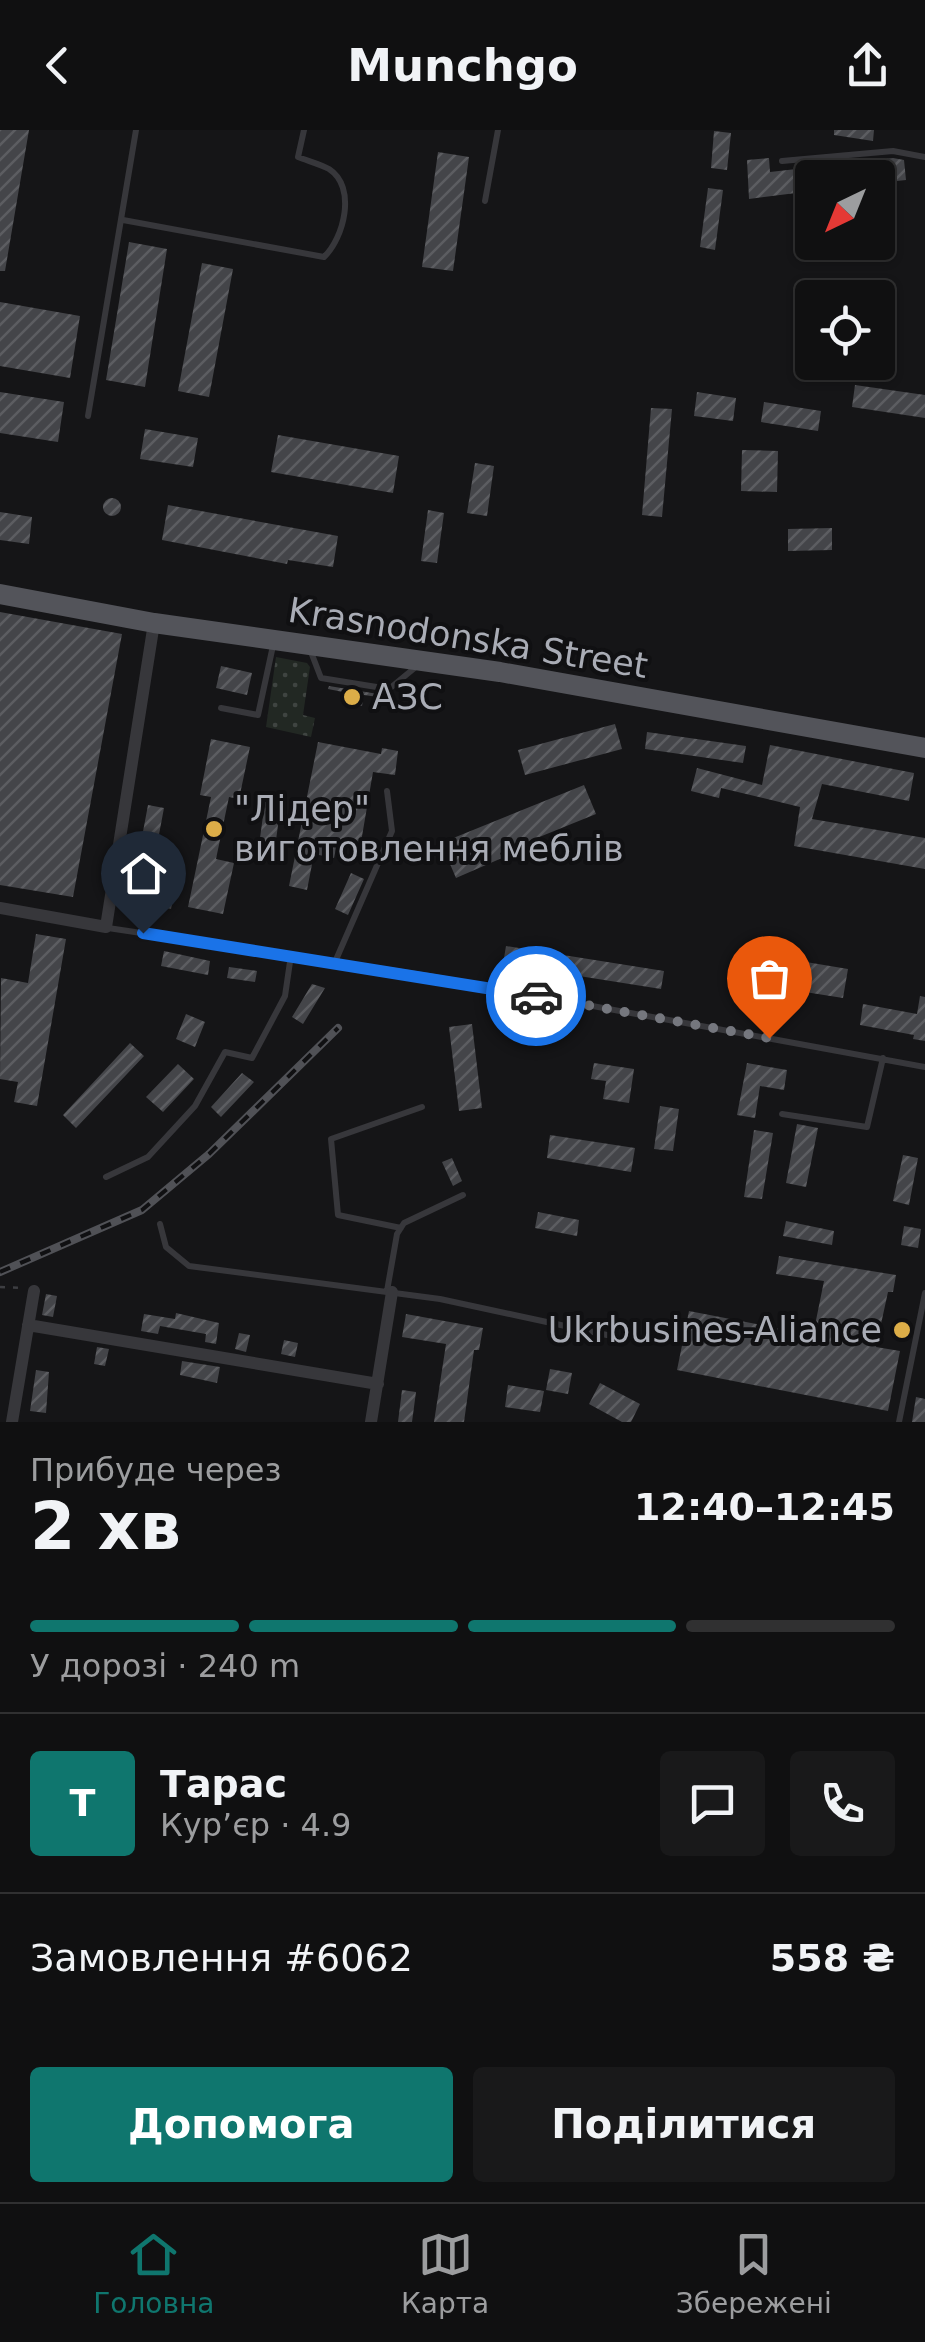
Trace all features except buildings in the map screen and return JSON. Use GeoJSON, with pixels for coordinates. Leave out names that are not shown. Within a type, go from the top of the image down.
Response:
{"type":"FeatureCollection","features":[{"type":"Feature","properties":{"kind":"main road","name":"Krasnodonska Street"},"geometry":{"type":"LineString","coordinates":[[0,594],[51,607],[500,672],[925,748]]}},
{"type":"Feature","properties":{"kind":"street"},"geometry":{"type":"LineString","coordinates":[[0,908],[106,928],[154,623]]}},
{"type":"Feature","properties":{"kind":"street"},"geometry":{"type":"LineString","coordinates":[[12,1422],[34,1291]]}},
{"type":"Feature","properties":{"kind":"street"},"geometry":{"type":"LineString","coordinates":[[371,1422],[390,1292]]}},
{"type":"Feature","properties":{"kind":"street"},"geometry":{"type":"LineString","coordinates":[[28,1324],[378,1384]]}},
{"type":"Feature","properties":{"kind":"lane"},"geometry":{"type":"LineString","coordinates":[[88,416],[136,130]]}},
{"type":"Feature","properties":{"kind":"lane"},"geometry":{"type":"LineString","coordinates":[[122,220],[324,258],[334,248],[345,190],[332,170],[298,157],[304,130]]}},
{"type":"Feature","properties":{"kind":"lane"},"geometry":{"type":"LineString","coordinates":[[485,201],[498,130]]}},
{"type":"Feature","properties":{"kind":"lane"},"geometry":{"type":"LineString","coordinates":[[782,161],[894,150],[925,157]]}},
{"type":"Feature","properties":{"kind":"lane"},"geometry":{"type":"LineString","coordinates":[[222,708],[258,714],[274,640]]}},
{"type":"Feature","properties":{"kind":"lane"},"geometry":{"type":"LineString","coordinates":[[309,646],[321,678],[390,689],[421,663]]}},
{"type":"Feature","properties":{"kind":"lane"},"geometry":{"type":"LineString","coordinates":[[335,962],[392,831],[388,791]]}},
{"type":"Feature","properties":{"kind":"lane"},"geometry":{"type":"LineString","coordinates":[[106,928],[335,962],[925,1067]]}},
{"type":"Feature","properties":{"kind":"lane"},"geometry":{"type":"LineString","coordinates":[[106,1177],[148,1157],[195,1106],[225,1052],[252,1058],[285,996],[291,956]]}},
{"type":"Feature","properties":{"kind":"lane"},"geometry":{"type":"LineString","coordinates":[[782,1114],[868,1127],[882,1058]]}},
{"type":"Feature","properties":{"kind":"lane"},"geometry":{"type":"LineString","coordinates":[[401,1228],[338,1214],[332,1139],[422,1107]]}},
{"type":"Feature","properties":{"kind":"lane"},"geometry":{"type":"LineString","coordinates":[[390,1292],[404,1223],[462,1195]]}},
{"type":"Feature","properties":{"kind":"lane"},"geometry":{"type":"LineString","coordinates":[[160,1224],[166,1247],[189,1266],[390,1292],[497,1310],[607,1335]]}},
{"type":"Feature","properties":{"kind":"lane"},"geometry":{"type":"LineString","coordinates":[[899,1422],[925,1292]]}},
{"type":"Feature","properties":{"kind":"path"},"geometry":{"type":"LineString","coordinates":[[0,1286],[34,1291]]}},
{"type":"Feature","properties":{"kind":"shaded area"},"geometry":{"type":"Polygon","coordinates":[[[276,657],[310,667],[303,715],[315,718],[311,737],[266,727],[276,657]]]}},
{"type":"Feature","properties":{"kind":"railway"},"geometry":{"type":"LineString","coordinates":[[0,1272],[142,1210],[209,1154],[338,1028]]}},
{"type":"Feature","properties":{"kind":"way so far"},"geometry":{"type":"LineString","coordinates":[[536,996],[769,1038]]}},
{"type":"Feature","properties":{"kind":"place","name":"АЗС"},"geometry":{"type":"Point","coordinates":[352,697]}},
{"type":"Feature","properties":{"kind":"place","name":"\"Лідер\" виготовлення меблів"},"geometry":{"type":"Point","coordinates":[214,829]}},
{"type":"Feature","properties":{"kind":"place","name":"Ukrbusines-Aliance"},"geometry":{"type":"Point","coordinates":[902,1330]}},
{"type":"Feature","properties":{"kind":"route"},"geometry":{"type":"LineString","coordinates":[[143,933],[536,996]]}}]}
